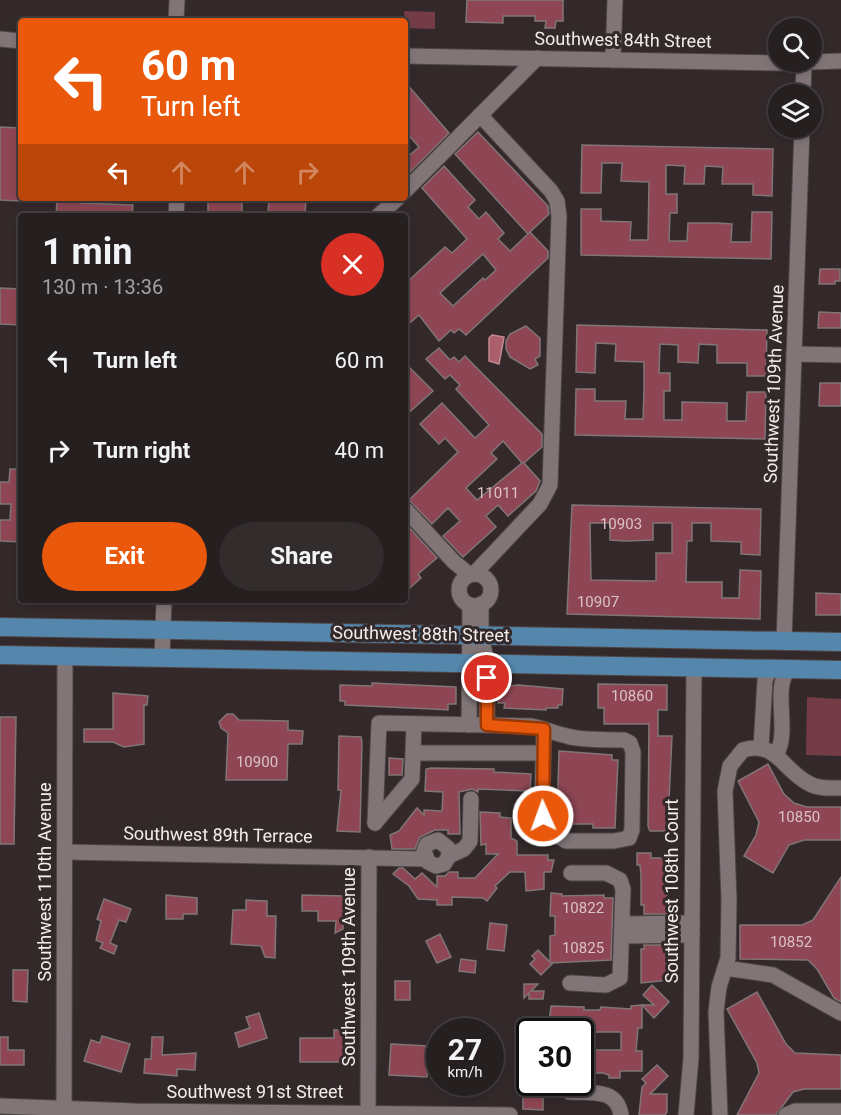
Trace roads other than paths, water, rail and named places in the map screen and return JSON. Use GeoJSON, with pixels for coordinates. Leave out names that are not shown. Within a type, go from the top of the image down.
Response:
{"type":"FeatureCollection","features":[{"type":"Feature","properties":{"kind":"main road","name":"Southwest 88th Street"},"geometry":{"type":"LineString","coordinates":[[0,627],[841,642]]}},
{"type":"Feature","properties":{"kind":"main road"},"geometry":{"type":"LineString","coordinates":[[742,668],[775,653],[784,641]]}},
{"type":"Feature","properties":{"kind":"main road"},"geometry":{"type":"LineString","coordinates":[[770,669],[814,642]]}},
{"type":"Feature","properties":{"kind":"main road","name":"Southwest 88th Street"},"geometry":{"type":"LineString","coordinates":[[0,655],[841,670]]}},
{"type":"Feature","properties":{"kind":"street"},"geometry":{"type":"LineString","coordinates":[[176,18],[177,0]]}},
{"type":"Feature","properties":{"kind":"street"},"geometry":{"type":"LineString","coordinates":[[614,60],[615,0]]}},
{"type":"Feature","properties":{"kind":"street"},"geometry":{"type":"LineString","coordinates":[[0,39],[18,40]]}},
{"type":"Feature","properties":{"kind":"street","name":"Southwest 84th Street"},"geometry":{"type":"LineString","coordinates":[[408,56],[768,62]]}},
{"type":"Feature","properties":{"kind":"street"},"geometry":{"type":"LineString","coordinates":[[408,188],[537,58]]}},
{"type":"Feature","properties":{"kind":"street","name":"Southwest 84th Street"},"geometry":{"type":"LineString","coordinates":[[822,62],[841,61]]}},
{"type":"Feature","properties":{"kind":"street"},"geometry":{"type":"LineString","coordinates":[[408,512],[454,562],[472,575],[487,580],[490,588],[488,598],[476,604],[462,599],[459,590],[462,581],[472,575],[540,504],[550,483],[559,216],[557,201],[551,191],[480,115]]}},
{"type":"Feature","properties":{"kind":"street","name":"Southwest 109th Avenue"},"geometry":{"type":"LineString","coordinates":[[784,641],[802,138]]}},
{"type":"Feature","properties":{"kind":"street"},"geometry":{"type":"LineString","coordinates":[[381,213],[395,201]]}},
{"type":"Feature","properties":{"kind":"street"},"geometry":{"type":"LineString","coordinates":[[794,354],[841,355]]}},
{"type":"Feature","properties":{"kind":"street"},"geometry":{"type":"LineString","coordinates":[[162,658],[164,603]]}},
{"type":"Feature","properties":{"kind":"street"},"geometry":{"type":"LineString","coordinates":[[476,604],[475,635],[478,663],[487,701],[487,725]]}},
{"type":"Feature","properties":{"kind":"street","name":"Southwest 110th Avenue"},"geometry":{"type":"LineString","coordinates":[[64,1108],[65,656]]}},
{"type":"Feature","properties":{"kind":"street"},"geometry":{"type":"LineString","coordinates":[[469,724],[470,699],[478,663]]}},
{"type":"Feature","properties":{"kind":"street","name":"Southwest 108th Court"},"geometry":{"type":"LineString","coordinates":[[686,1115],[691,1058],[694,667]]}},
{"type":"Feature","properties":{"kind":"street"},"geometry":{"type":"LineString","coordinates":[[761,748],[765,717],[765,680],[770,669]]}},
{"type":"Feature","properties":{"kind":"street"},"geometry":{"type":"LineString","coordinates":[[776,755],[782,743],[782,680],[789,669]]}},
{"type":"Feature","properties":{"kind":"street"},"geometry":{"type":"LineString","coordinates":[[470,699],[476,705],[487,701]]}},
{"type":"Feature","properties":{"kind":"street"},"geometry":{"type":"LineString","coordinates":[[765,717],[782,718]]}},
{"type":"Feature","properties":{"kind":"street"},"geometry":{"type":"LineString","coordinates":[[414,724],[412,779],[402,794],[375,823],[379,723],[487,725],[544,729],[568,737],[624,740],[630,743],[633,752],[632,824],[629,838],[614,841],[566,841],[548,829],[543,816],[544,729]]}},
{"type":"Feature","properties":{"kind":"street"},"geometry":{"type":"LineString","coordinates":[[720,1115],[716,1007],[725,968],[729,900],[724,810],[727,775],[735,757],[743,750],[761,748],[776,755],[808,783],[826,788],[841,788]]}},
{"type":"Feature","properties":{"kind":"street"},"geometry":{"type":"LineString","coordinates":[[414,753],[543,753]]}},
{"type":"Feature","properties":{"kind":"street"},"geometry":{"type":"LineString","coordinates":[[377,782],[402,794]]}},
{"type":"Feature","properties":{"kind":"street","name":"Southwest 89th Terrace"},"geometry":{"type":"LineString","coordinates":[[65,852],[425,859],[425,848],[434,840],[446,844],[449,856],[464,849],[470,841],[471,799]]}},
{"type":"Feature","properties":{"kind":"street","name":"Southwest 109th Avenue"},"geometry":{"type":"LineString","coordinates":[[368,1113],[369,857]]}},
{"type":"Feature","properties":{"kind":"street"},"geometry":{"type":"LineString","coordinates":[[570,983],[606,985],[620,978],[623,889],[616,876],[606,873],[571,873]]}},
{"type":"Feature","properties":{"kind":"street"},"geometry":{"type":"LineString","coordinates":[[622,930],[692,929]]}},
{"type":"Feature","properties":{"kind":"street"},"geometry":{"type":"LineString","coordinates":[[725,968],[781,978],[829,1008],[841,1012]]}},
{"type":"Feature","properties":{"kind":"street"},"geometry":{"type":"LineString","coordinates":[[594,1093],[606,1094],[617,1102],[621,1115]]}},
{"type":"Feature","properties":{"kind":"street","name":"Southwest 91st Street"},"geometry":{"type":"LineString","coordinates":[[0,1106],[510,1115]]}},
{"type":"Feature","properties":{"kind":"street"},"geometry":{"type":"LineString","coordinates":[[786,1115],[795,1111],[841,1111]]}}]}
